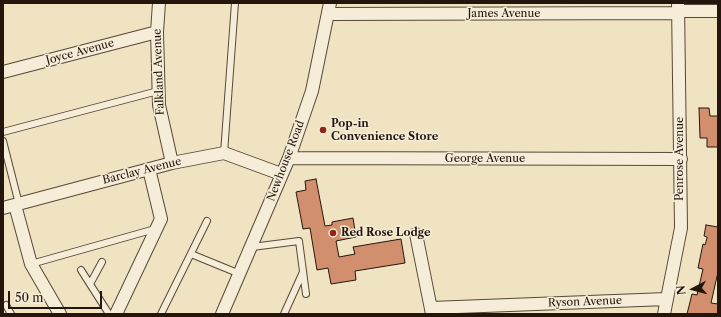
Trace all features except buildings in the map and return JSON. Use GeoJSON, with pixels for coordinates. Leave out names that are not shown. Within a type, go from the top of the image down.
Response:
{"type":"FeatureCollection","features":[{"type":"Feature","properties":{"kind":"street","name":"Falkland Avenue"},"geometry":{"type":"LineString","coordinates":[[159,3],[157,32],[158,91],[161,118],[172,163]]}},
{"type":"Feature","properties":{"kind":"street","name":"James Avenue"},"geometry":{"type":"LineString","coordinates":[[329,8],[678,9],[718,11]]}},
{"type":"Feature","properties":{"kind":"street","name":"Newhouse Road"},"geometry":{"type":"LineString","coordinates":[[222,314],[289,158],[312,91],[329,8]]}},
{"type":"Feature","properties":{"kind":"street","name":"Penrose Avenue"},"geometry":{"type":"LineString","coordinates":[[664,314],[681,228],[678,9]]}},
{"type":"Feature","properties":{"kind":"street","name":"Joyce Avenue"},"geometry":{"type":"LineString","coordinates":[[3,72],[157,32]]}},
{"type":"Feature","properties":{"kind":"street","name":"Barclay Avenue"},"geometry":{"type":"LineString","coordinates":[[12,205],[172,163],[224,153]]}},
{"type":"Feature","properties":{"kind":"street"},"geometry":{"type":"LineString","coordinates":[[224,153],[281,174]]}},
{"type":"Feature","properties":{"kind":"street","name":"George Avenue"},"geometry":{"type":"LineString","coordinates":[[289,158],[681,159]]}},
{"type":"Feature","properties":{"kind":"street"},"geometry":{"type":"LineString","coordinates":[[116,314],[161,219],[149,169]]}},
{"type":"Feature","properties":{"kind":"street"},"geometry":{"type":"LineString","coordinates":[[12,205],[31,264],[60,314]]}},
{"type":"Feature","properties":{"kind":"street"},"geometry":{"type":"LineString","coordinates":[[416,234],[431,311]]}},
{"type":"Feature","properties":{"kind":"street","name":"Ryson Avenue"},"geometry":{"type":"LineString","coordinates":[[431,311],[668,299]]}},
{"type":"Feature","properties":{"kind":"lane"},"geometry":{"type":"LineString","coordinates":[[224,153],[235,3]]}},
{"type":"Feature","properties":{"kind":"lane"},"geometry":{"type":"LineString","coordinates":[[3,132],[158,91]]}},
{"type":"Feature","properties":{"kind":"lane"},"geometry":{"type":"LineString","coordinates":[[3,141],[12,205]]}},
{"type":"Feature","properties":{"kind":"lane"},"geometry":{"type":"LineString","coordinates":[[161,314],[207,222]]}},
{"type":"Feature","properties":{"kind":"lane"},"geometry":{"type":"LineString","coordinates":[[31,264],[156,229]]}},
{"type":"Feature","properties":{"kind":"lane"},"geometry":{"type":"LineString","coordinates":[[252,247],[299,241],[306,294]]}},
{"type":"Feature","properties":{"kind":"lane"},"geometry":{"type":"LineString","coordinates":[[191,254],[240,274]]}},
{"type":"Feature","properties":{"kind":"lane"},"geometry":{"type":"LineString","coordinates":[[90,284],[102,262]]}},
{"type":"Feature","properties":{"kind":"lane"},"geometry":{"type":"LineString","coordinates":[[81,270],[109,314]]}},
{"type":"Feature","properties":{"kind":"lane"},"geometry":{"type":"LineString","coordinates":[[284,314],[303,272]]}},
{"type":"Feature","properties":{"kind":"lane"},"geometry":{"type":"LineString","coordinates":[[6,305],[12,314]]}},
{"type":"Feature","properties":{"kind":"place","name":"Pop-in Convenience Store"},"geometry":{"type":"Point","coordinates":[323,130]}},
{"type":"Feature","properties":{"kind":"place","name":"Red Rose Lodge"},"geometry":{"type":"Point","coordinates":[333,233]}}]}
